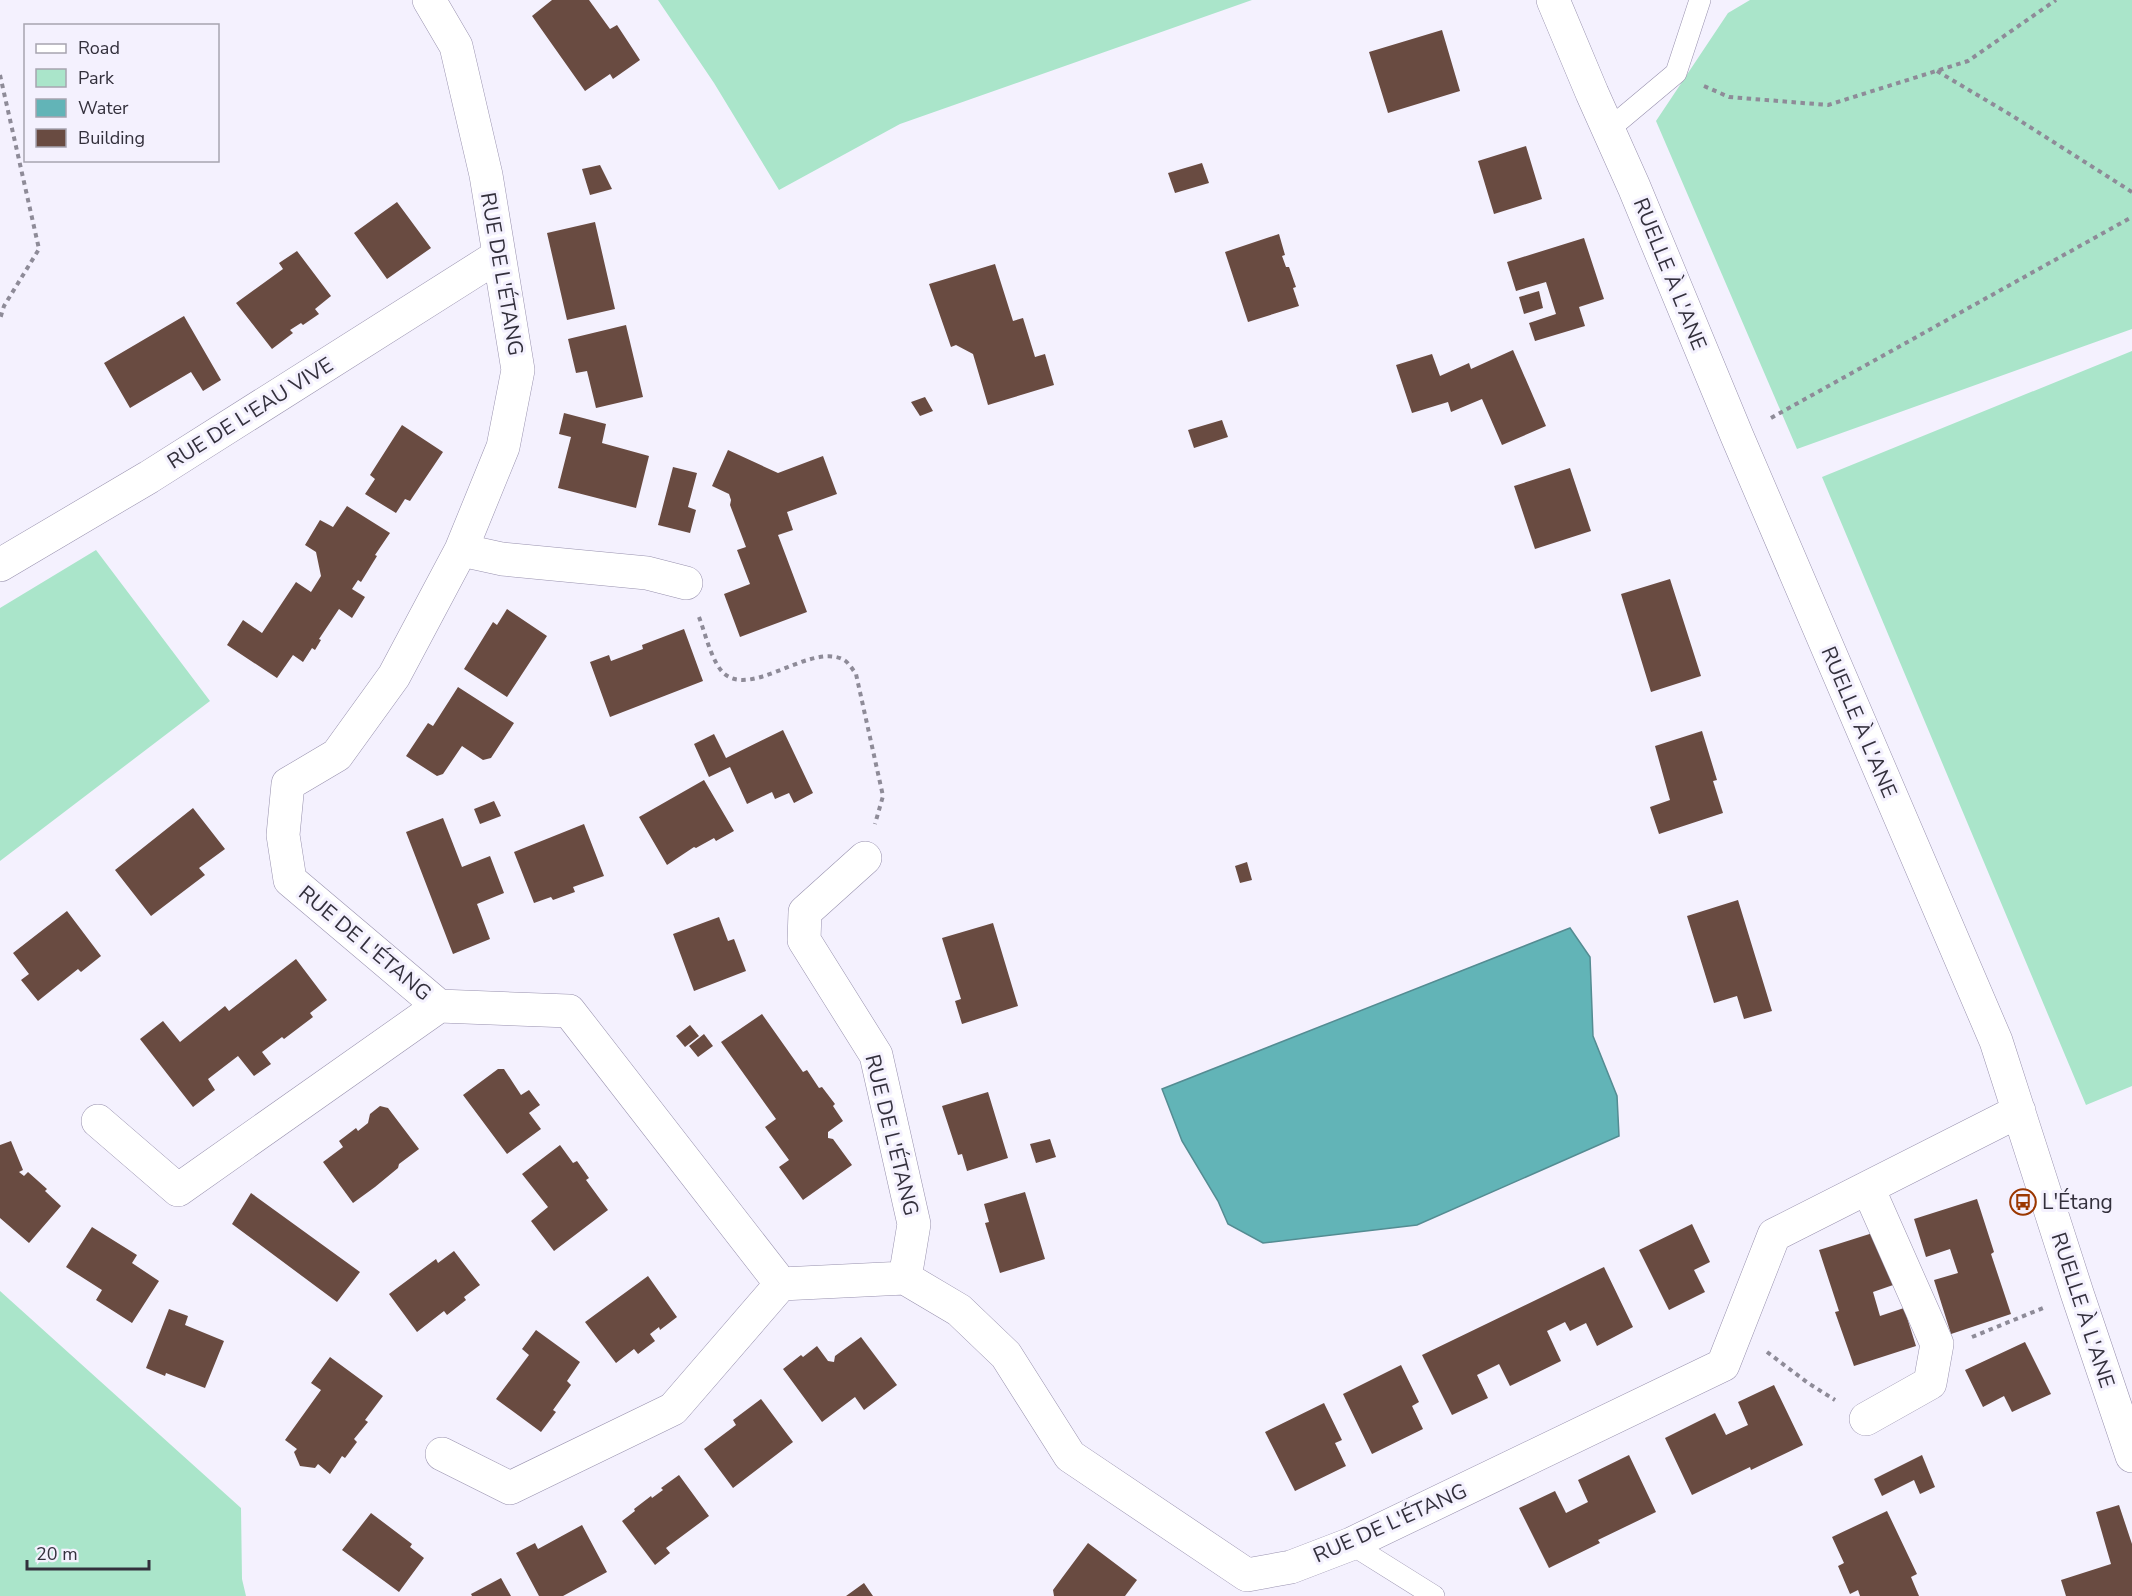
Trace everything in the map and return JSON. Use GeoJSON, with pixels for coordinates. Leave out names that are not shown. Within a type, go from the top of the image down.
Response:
{"type":"FeatureCollection","features":[{"type":"Feature","properties":{"kind":"street","name":"RUE DE L'ÉTANG"},"geometry":{"type":"LineString","coordinates":[[429,0],[456,46],[486,175],[519,370],[503,447],[461,550],[394,676],[337,755],[288,784],[282,835],[290,880],[439,1006]]}},
{"type":"Feature","properties":{"kind":"street","name":"RUELLE À L'ANE"},"geometry":{"type":"LineString","coordinates":[[1553,0],[1996,1041],[2132,1456]]}},
{"type":"Feature","properties":{"kind":"street","name":"RUE DE L'EAU VIVE"},"geometry":{"type":"LineString","coordinates":[[0,566],[149,477],[498,256]]}},
{"type":"Feature","properties":{"kind":"street"},"geometry":{"type":"LineString","coordinates":[[461,550],[502,559],[647,573],[686,583]]}},
{"type":"Feature","properties":{"kind":"street","name":"RUE DE L'ÉTANG"},"geometry":{"type":"LineString","coordinates":[[865,858],[805,912],[804,940],[876,1055],[914,1224],[905,1278],[959,1310],[1006,1355],[1070,1456],[1240,1585],[1351,1544],[1723,1365],[1774,1235],[2019,1111]]}},
{"type":"Feature","properties":{"kind":"street","name":"RUE DE L'ÉTANG"},"geometry":{"type":"LineString","coordinates":[[98,1121],[178,1190],[439,1006],[569,1011],[781,1284]]}},
{"type":"Feature","properties":{"kind":"street"},"geometry":{"type":"LineString","coordinates":[[1866,1419],[1930,1383],[1937,1344],[1868,1188]]}},
{"type":"Feature","properties":{"kind":"street"},"geometry":{"type":"LineString","coordinates":[[442,1454],[510,1488],[673,1409],[781,1284],[905,1278]]}},
{"type":"Feature","properties":{"kind":"lane"},"geometry":{"type":"LineString","coordinates":[[1608,130],[1676,73],[1700,0]]}},
{"type":"Feature","properties":{"kind":"lane"},"geometry":{"type":"LineString","coordinates":[[1351,1544],[1434,1596]]}},
{"type":"Feature","properties":{"kind":"path"},"geometry":{"type":"LineString","coordinates":[[1676,73],[1729,97],[1828,105],[1968,61],[2056,0]]}},
{"type":"Feature","properties":{"kind":"path"},"geometry":{"type":"LineString","coordinates":[[1937,71],[2132,192]]}},
{"type":"Feature","properties":{"kind":"path"},"geometry":{"type":"LineString","coordinates":[[0,75],[39,249],[2,306],[0,319]]}},
{"type":"Feature","properties":{"kind":"path"},"geometry":{"type":"LineString","coordinates":[[1737,436],[2132,217]]}},
{"type":"Feature","properties":{"kind":"path"},"geometry":{"type":"LineString","coordinates":[[686,583],[718,666],[728,676],[744,681],[826,655],[844,660],[856,674],[883,796],[865,858]]}},
{"type":"Feature","properties":{"kind":"path"},"geometry":{"type":"LineString","coordinates":[[1936,1353],[2077,1293]]}},
{"type":"Feature","properties":{"kind":"path"},"geometry":{"type":"LineString","coordinates":[[1737,1329],[1808,1383],[1866,1419]]}},
{"type":"Feature","properties":{"kind":"green space"},"geometry":{"type":"Polygon","coordinates":[[[658,0],[1252,0],[900,124],[779,190],[714,83],[658,0]]]}},
{"type":"Feature","properties":{"kind":"green space"},"geometry":{"type":"Polygon","coordinates":[[[1750,0],[2132,0],[2132,329],[1797,449],[1656,121],[1728,13],[1750,0]]]}},
{"type":"Feature","properties":{"kind":"green space"},"geometry":{"type":"Polygon","coordinates":[[[2132,351],[2132,1086],[2086,1105],[1822,477],[2132,351]]]}},
{"type":"Feature","properties":{"kind":"green space"},"geometry":{"type":"Polygon","coordinates":[[[96,550],[210,701],[0,861],[0,608],[96,550]]]}},
{"type":"Feature","properties":{"kind":"green space"},"geometry":{"type":"Polygon","coordinates":[[[0,1291],[241,1508],[242,1579],[246,1596],[0,1596],[0,1291]]]}},
{"type":"Feature","properties":{"kind":"water"},"geometry":{"type":"Polygon","coordinates":[[[1570,928],[1590,957],[1593,1036],[1617,1096],[1619,1136],[1417,1225],[1263,1243],[1228,1224],[1218,1201],[1182,1141],[1162,1089],[1570,928]]]}},
{"type":"Feature","properties":{"kind":"building"},"geometry":{"type":"Polygon","coordinates":[[[552,0],[589,0],[610,29],[617,25],[640,60],[613,79],[610,74],[585,91],[532,16],[552,0]]]}},
{"type":"Feature","properties":{"kind":"building"},"geometry":{"type":"Polygon","coordinates":[[[1442,30],[1460,91],[1388,113],[1369,52],[1442,30]]]}},
{"type":"Feature","properties":{"kind":"building"},"geometry":{"type":"Polygon","coordinates":[[[1526,146],[1542,199],[1494,214],[1478,161],[1526,146]]]}},
{"type":"Feature","properties":{"kind":"building"},"geometry":{"type":"Polygon","coordinates":[[[1202,163],[1209,183],[1175,193],[1168,173],[1202,163]]]}},
{"type":"Feature","properties":{"kind":"building"},"geometry":{"type":"Polygon","coordinates":[[[600,165],[612,189],[590,195],[582,169],[600,165]]]}},
{"type":"Feature","properties":{"kind":"building"},"geometry":{"type":"Polygon","coordinates":[[[397,202],[431,248],[387,279],[354,233],[397,202]]]}},
{"type":"Feature","properties":{"kind":"building"},"geometry":{"type":"Polygon","coordinates":[[[595,222],[615,309],[567,320],[547,233],[595,222]]]}},
{"type":"Feature","properties":{"kind":"building"},"geometry":{"type":"Polygon","coordinates":[[[1279,234],[1285,255],[1282,256],[1286,267],[1289,267],[1296,287],[1293,288],[1299,306],[1248,322],[1225,252],[1279,234]]]}},
{"type":"Feature","properties":{"kind":"building"},"geometry":{"type":"Polygon","coordinates":[[[1584,238],[1604,299],[1579,307],[1585,326],[1535,341],[1529,323],[1556,314],[1546,282],[1516,291],[1507,262],[1584,238]]]}},
{"type":"Feature","properties":{"kind":"building"},"geometry":{"type":"Polygon","coordinates":[[[297,251],[331,296],[315,309],[319,314],[303,325],[301,323],[290,330],[293,333],[272,349],[236,303],[283,269],[279,263],[297,251]]]}},
{"type":"Feature","properties":{"kind":"building"},"geometry":{"type":"Polygon","coordinates":[[[995,264],[1013,321],[1023,318],[1035,357],[1045,354],[1054,385],[988,405],[973,354],[956,345],[951,347],[929,284],[995,264]]]}},
{"type":"Feature","properties":{"kind":"building"},"geometry":{"type":"Polygon","coordinates":[[[1539,291],[1543,308],[1524,314],[1519,297],[1539,291]]]}},
{"type":"Feature","properties":{"kind":"building"},"geometry":{"type":"Polygon","coordinates":[[[184,316],[221,380],[203,391],[191,372],[130,408],[104,363],[184,316]]]}},
{"type":"Feature","properties":{"kind":"building"},"geometry":{"type":"Polygon","coordinates":[[[626,325],[643,397],[596,408],[587,371],[576,373],[568,339],[626,325]]]}},
{"type":"Feature","properties":{"kind":"building"},"geometry":{"type":"Polygon","coordinates":[[[1513,350],[1546,426],[1502,445],[1482,399],[1451,412],[1448,402],[1412,413],[1396,365],[1432,354],[1440,376],[1469,363],[1471,369],[1513,350]]]}},
{"type":"Feature","properties":{"kind":"building"},"geometry":{"type":"Polygon","coordinates":[[[925,397],[933,411],[920,416],[911,402],[925,397]]]}},
{"type":"Feature","properties":{"kind":"building"},"geometry":{"type":"Polygon","coordinates":[[[564,413],[606,424],[602,443],[649,456],[636,508],[558,488],[571,437],[559,434],[564,413]]]}},
{"type":"Feature","properties":{"kind":"building"},"geometry":{"type":"Polygon","coordinates":[[[1222,420],[1228,437],[1194,448],[1188,430],[1222,420]]]}},
{"type":"Feature","properties":{"kind":"building"},"geometry":{"type":"Polygon","coordinates":[[[402,425],[443,452],[410,501],[405,499],[396,513],[365,494],[375,479],[370,475],[402,425]]]}},
{"type":"Feature","properties":{"kind":"building"},"geometry":{"type":"Polygon","coordinates":[[[728,450],[778,473],[823,456],[837,494],[787,512],[793,530],[778,535],[807,612],[740,637],[724,594],[750,584],[737,550],[746,547],[730,505],[729,494],[712,486],[728,450]]]}},
{"type":"Feature","properties":{"kind":"building"},"geometry":{"type":"Polygon","coordinates":[[[673,467],[697,473],[688,507],[696,510],[690,533],[658,525],[673,467]]]}},
{"type":"Feature","properties":{"kind":"building"},"geometry":{"type":"Polygon","coordinates":[[[1570,468],[1591,531],[1535,549],[1514,486],[1570,468]]]}},
{"type":"Feature","properties":{"kind":"building"},"geometry":{"type":"Polygon","coordinates":[[[347,506],[390,533],[361,582],[358,580],[352,589],[365,597],[352,618],[339,609],[319,639],[321,640],[315,650],[312,648],[303,662],[293,655],[277,678],[227,645],[243,620],[262,633],[296,582],[311,592],[321,576],[316,552],[305,545],[320,520],[333,527],[347,506]]]}},
{"type":"Feature","properties":{"kind":"building"},"geometry":{"type":"Polygon","coordinates":[[[1670,579],[1701,676],[1651,692],[1621,594],[1670,579]]]}},
{"type":"Feature","properties":{"kind":"building"},"geometry":{"type":"Polygon","coordinates":[[[507,609],[547,636],[507,697],[464,669],[493,622],[497,625],[507,609]]]}},
{"type":"Feature","properties":{"kind":"building"},"geometry":{"type":"Polygon","coordinates":[[[684,629],[703,681],[610,717],[590,662],[609,655],[611,661],[643,649],[642,645],[684,629]]]}},
{"type":"Feature","properties":{"kind":"building"},"geometry":{"type":"Polygon","coordinates":[[[458,687],[514,723],[491,758],[483,760],[462,746],[443,774],[437,776],[406,756],[428,723],[433,726],[458,687]]]}},
{"type":"Feature","properties":{"kind":"building"},"geometry":{"type":"Polygon","coordinates":[[[783,730],[813,793],[794,803],[789,793],[775,799],[772,792],[747,804],[730,767],[709,777],[694,744],[714,734],[726,758],[783,730]]]}},
{"type":"Feature","properties":{"kind":"building"},"geometry":{"type":"Polygon","coordinates":[[[1702,731],[1717,780],[1713,781],[1723,813],[1659,834],[1650,807],[1670,800],[1655,746],[1702,731]]]}},
{"type":"Feature","properties":{"kind":"building"},"geometry":{"type":"Polygon","coordinates":[[[704,780],[734,831],[716,841],[714,838],[694,847],[667,865],[639,817],[704,780]]]}},
{"type":"Feature","properties":{"kind":"building"},"geometry":{"type":"Polygon","coordinates":[[[494,801],[501,816],[480,824],[474,809],[494,801]]]}},
{"type":"Feature","properties":{"kind":"building"},"geometry":{"type":"Polygon","coordinates":[[[193,808],[225,849],[199,868],[205,875],[151,916],[115,870],[193,808]]]}},
{"type":"Feature","properties":{"kind":"building"},"geometry":{"type":"Polygon","coordinates":[[[443,818],[462,867],[490,856],[504,893],[477,904],[490,939],[453,954],[406,832],[443,818]]]}},
{"type":"Feature","properties":{"kind":"building"},"geometry":{"type":"Polygon","coordinates":[[[584,824],[604,876],[573,887],[575,892],[553,900],[551,897],[534,903],[514,852],[584,824]]]}},
{"type":"Feature","properties":{"kind":"building"},"geometry":{"type":"Polygon","coordinates":[[[1247,862],[1252,880],[1240,883],[1235,866],[1247,862]]]}},
{"type":"Feature","properties":{"kind":"building"},"geometry":{"type":"Polygon","coordinates":[[[1738,900],[1772,1011],[1744,1019],[1737,996],[1714,1003],[1687,916],[1738,900]]]}},
{"type":"Feature","properties":{"kind":"building"},"geometry":{"type":"Polygon","coordinates":[[[67,911],[101,956],[81,972],[78,969],[38,1001],[21,980],[29,974],[13,953],[67,911]]]}},
{"type":"Feature","properties":{"kind":"building"},"geometry":{"type":"Polygon","coordinates":[[[719,917],[728,941],[734,939],[746,971],[694,991],[673,934],[719,917]]]}},
{"type":"Feature","properties":{"kind":"building"},"geometry":{"type":"Polygon","coordinates":[[[993,923],[1018,1006],[962,1024],[955,1001],[961,999],[942,938],[993,923]]]}},
{"type":"Feature","properties":{"kind":"building"},"geometry":{"type":"Polygon","coordinates":[[[296,959],[327,1000],[310,1013],[313,1017],[262,1052],[271,1064],[254,1076],[238,1056],[208,1079],[215,1090],[193,1107],[140,1039],[163,1021],[180,1042],[225,1006],[229,1011],[296,959]]]}},
{"type":"Feature","properties":{"kind":"building"},"geometry":{"type":"Polygon","coordinates":[[[762,1014],[803,1072],[807,1070],[819,1088],[822,1087],[835,1104],[833,1106],[843,1121],[828,1132],[828,1138],[833,1139],[852,1165],[803,1200],[779,1167],[789,1160],[765,1127],[776,1119],[721,1042],[762,1014]]]}},
{"type":"Feature","properties":{"kind":"building"},"geometry":{"type":"Polygon","coordinates":[[[690,1025],[699,1036],[685,1047],[676,1036],[690,1025]]]}},
{"type":"Feature","properties":{"kind":"building"},"geometry":{"type":"Polygon","coordinates":[[[704,1034],[713,1046],[698,1057],[689,1046],[704,1034]]]}},
{"type":"Feature","properties":{"kind":"building"},"geometry":{"type":"Polygon","coordinates":[[[498,1069],[504,1069],[521,1095],[529,1090],[540,1105],[529,1113],[541,1129],[507,1154],[463,1095],[498,1069]]]}},
{"type":"Feature","properties":{"kind":"building"},"geometry":{"type":"Polygon","coordinates":[[[988,1092],[1008,1158],[967,1171],[962,1154],[958,1155],[942,1106],[988,1092]]]}},
{"type":"Feature","properties":{"kind":"building"},"geometry":{"type":"Polygon","coordinates":[[[380,1106],[388,1108],[419,1149],[353,1203],[323,1162],[343,1147],[339,1141],[356,1128],[358,1131],[368,1123],[370,1114],[380,1106]]]}},
{"type":"Feature","properties":{"kind":"building"},"geometry":{"type":"Polygon","coordinates":[[[1050,1139],[1056,1157],[1036,1163],[1030,1144],[1050,1139]]]}},
{"type":"Feature","properties":{"kind":"building"},"geometry":{"type":"Polygon","coordinates":[[[11,1141],[23,1170],[19,1172],[24,1176],[28,1172],[61,1206],[29,1243],[0,1218],[0,1145],[11,1141]]]}},
{"type":"Feature","properties":{"kind":"building"},"geometry":{"type":"Polygon","coordinates":[[[560,1145],[573,1163],[577,1161],[589,1178],[586,1180],[608,1210],[554,1251],[531,1221],[548,1207],[522,1174],[560,1145]]]}},
{"type":"Feature","properties":{"kind":"building"},"geometry":{"type":"Polygon","coordinates":[[[1025,1192],[1045,1259],[1000,1273],[985,1223],[989,1222],[984,1204],[1025,1192]]]}},
{"type":"Feature","properties":{"kind":"building"},"geometry":{"type":"Polygon","coordinates":[[[251,1193],[360,1272],[337,1302],[232,1224],[251,1193]]]}},
{"type":"Feature","properties":{"kind":"building"},"geometry":{"type":"Polygon","coordinates":[[[1977,1199],[1994,1252],[1991,1254],[2011,1314],[1951,1334],[1934,1280],[1958,1273],[1950,1249],[1926,1257],[1914,1219],[1977,1199]]]}},
{"type":"Feature","properties":{"kind":"building"},"geometry":{"type":"Polygon","coordinates":[[[1692,1224],[1710,1262],[1694,1270],[1705,1292],[1669,1310],[1639,1250],[1692,1224]]]}},
{"type":"Feature","properties":{"kind":"building"},"geometry":{"type":"Polygon","coordinates":[[[92,1227],[137,1255],[132,1263],[159,1281],[132,1323],[96,1300],[102,1290],[66,1267],[92,1227]]]}},
{"type":"Feature","properties":{"kind":"building"},"geometry":{"type":"Polygon","coordinates":[[[1879,1231],[1896,1284],[1873,1292],[1880,1316],[1904,1308],[1916,1346],[1854,1366],[1835,1312],[1839,1311],[1819,1250],[1879,1231]]]}},
{"type":"Feature","properties":{"kind":"building"},"geometry":{"type":"Polygon","coordinates":[[[454,1251],[480,1285],[464,1297],[466,1300],[447,1315],[444,1311],[417,1332],[389,1294],[436,1259],[438,1263],[454,1251]]]}},
{"type":"Feature","properties":{"kind":"building"},"geometry":{"type":"Polygon","coordinates":[[[1604,1267],[1633,1327],[1597,1346],[1586,1323],[1570,1331],[1565,1322],[1547,1331],[1561,1361],[1510,1386],[1499,1364],[1477,1375],[1488,1398],[1452,1415],[1422,1355],[1604,1267]]]}},
{"type":"Feature","properties":{"kind":"building"},"geometry":{"type":"Polygon","coordinates":[[[648,1276],[677,1317],[660,1330],[659,1327],[650,1334],[655,1341],[638,1354],[634,1349],[616,1363],[585,1322],[648,1276]]]}},
{"type":"Feature","properties":{"kind":"building"},"geometry":{"type":"Polygon","coordinates":[[[169,1309],[188,1316],[185,1325],[224,1341],[205,1388],[146,1368],[169,1309]]]}},
{"type":"Feature","properties":{"kind":"building"},"geometry":{"type":"Polygon","coordinates":[[[536,1330],[580,1362],[567,1381],[571,1385],[553,1410],[556,1412],[541,1432],[496,1399],[529,1355],[522,1349],[536,1330]]]}},
{"type":"Feature","properties":{"kind":"building"},"geometry":{"type":"Polygon","coordinates":[[[861,1337],[897,1385],[864,1410],[855,1397],[822,1422],[783,1369],[817,1346],[828,1361],[834,1362],[835,1356],[861,1337]]]}},
{"type":"Feature","properties":{"kind":"building"},"geometry":{"type":"Polygon","coordinates":[[[2025,1342],[2051,1394],[2012,1412],[2004,1396],[1983,1407],[1965,1370],[2025,1342]]]}},
{"type":"Feature","properties":{"kind":"building"},"geometry":{"type":"Polygon","coordinates":[[[330,1357],[383,1396],[365,1420],[368,1422],[354,1439],[357,1442],[345,1458],[342,1456],[330,1474],[318,1464],[315,1468],[300,1466],[294,1452],[297,1449],[285,1440],[321,1390],[311,1383],[330,1357]]]}},
{"type":"Feature","properties":{"kind":"building"},"geometry":{"type":"Polygon","coordinates":[[[1401,1365],[1419,1402],[1412,1406],[1423,1429],[1372,1454],[1343,1394],[1401,1365]]]}},
{"type":"Feature","properties":{"kind":"building"},"geometry":{"type":"Polygon","coordinates":[[[1774,1385],[1803,1445],[1692,1495],[1665,1438],[1715,1413],[1726,1435],[1748,1425],[1738,1402],[1774,1385]]]}},
{"type":"Feature","properties":{"kind":"building"},"geometry":{"type":"Polygon","coordinates":[[[761,1399],[793,1442],[733,1488],[704,1449],[736,1425],[733,1420],[761,1399]]]}},
{"type":"Feature","properties":{"kind":"building"},"geometry":{"type":"Polygon","coordinates":[[[1324,1403],[1342,1440],[1335,1443],[1346,1466],[1295,1491],[1265,1432],[1324,1403]]]}},
{"type":"Feature","properties":{"kind":"building"},"geometry":{"type":"Polygon","coordinates":[[[1629,1455],[1656,1512],[1598,1540],[1600,1543],[1549,1568],[1519,1508],[1555,1491],[1566,1513],[1588,1502],[1578,1480],[1629,1455]]]}},
{"type":"Feature","properties":{"kind":"building"},"geometry":{"type":"Polygon","coordinates":[[[1922,1455],[1935,1487],[1920,1494],[1914,1480],[1882,1496],[1874,1479],[1922,1455]]]}},
{"type":"Feature","properties":{"kind":"building"},"geometry":{"type":"Polygon","coordinates":[[[679,1475],[709,1516],[666,1548],[670,1553],[655,1565],[622,1521],[635,1511],[634,1509],[663,1490],[661,1488],[679,1475]]]}},
{"type":"Feature","properties":{"kind":"building"},"geometry":{"type":"Polygon","coordinates":[[[2119,1505],[2132,1544],[2132,1596],[2066,1596],[2061,1580],[2111,1564],[2096,1512],[2119,1505]]]}},
{"type":"Feature","properties":{"kind":"building"},"geometry":{"type":"Polygon","coordinates":[[[1887,1511],[1917,1574],[1911,1577],[1919,1596],[1860,1596],[1858,1590],[1850,1594],[1838,1566],[1844,1563],[1832,1537],[1887,1511]]]}},
{"type":"Feature","properties":{"kind":"building"},"geometry":{"type":"Polygon","coordinates":[[[371,1513],[412,1544],[410,1547],[424,1558],[399,1592],[342,1550],[371,1513]]]}},
{"type":"Feature","properties":{"kind":"building"},"geometry":{"type":"Polygon","coordinates":[[[582,1525],[607,1572],[563,1596],[539,1596],[516,1553],[535,1543],[538,1549],[582,1525]]]}},
{"type":"Feature","properties":{"kind":"building"},"geometry":{"type":"Polygon","coordinates":[[[1088,1543],[1137,1580],[1125,1596],[1054,1596],[1053,1590],[1088,1543]]]}},
{"type":"Feature","properties":{"kind":"building"},"geometry":{"type":"Polygon","coordinates":[[[501,1578],[511,1596],[472,1596],[471,1594],[501,1578]]]}},
{"type":"Feature","properties":{"kind":"building"},"geometry":{"type":"Polygon","coordinates":[[[864,1583],[873,1596],[846,1596],[864,1583]]]}},
{"type":"Feature","properties":{"kind":"place","name":"L'Étang"},"geometry":{"type":"Point","coordinates":[2023,1202]}}]}
